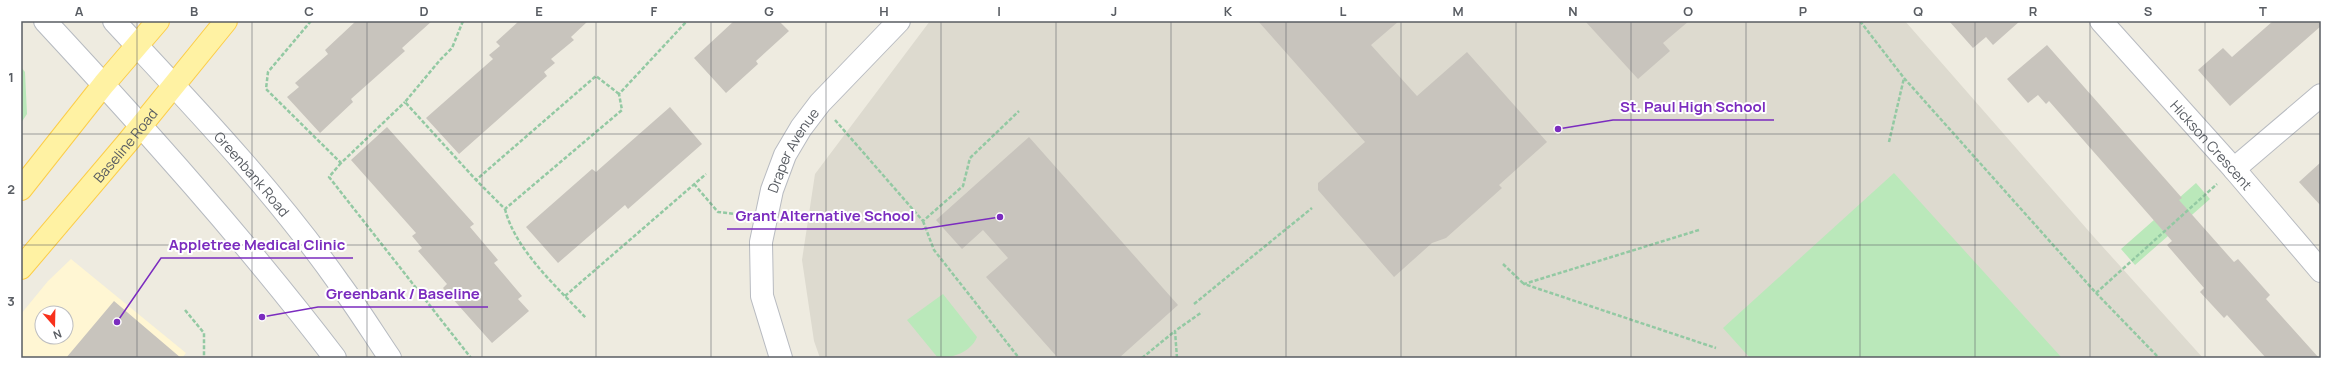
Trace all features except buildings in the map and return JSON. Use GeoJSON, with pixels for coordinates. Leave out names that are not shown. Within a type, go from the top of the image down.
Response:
{"type":"FeatureCollection","features":[{"type":"Feature","properties":{"kind":"main road"},"geometry":{"type":"LineString","coordinates":[[45,21],[142,126],[277,283],[335,358]]}},
{"type":"Feature","properties":{"kind":"main road","name":"Greenbank Road"},"geometry":{"type":"LineString","coordinates":[[114,21],[174,84],[249,170],[339,282],[390,358]]}},
{"type":"Feature","properties":{"kind":"main road"},"geometry":{"type":"LineString","coordinates":[[21,189],[104,84],[158,21]]}},
{"type":"Feature","properties":{"kind":"main road","name":"Baseline Road"},"geometry":{"type":"LineString","coordinates":[[21,268],[142,126],[174,84],[226,21]]}},
{"type":"Feature","properties":{"kind":"main road","name":"Draper Avenue"},"geometry":{"type":"LineString","coordinates":[[781,358],[762,296],[761,242],[772,190],[785,155],[801,128],[820,104],[899,21]]}},
{"type":"Feature","properties":{"kind":"main road","name":"Hickson Crescent"},"geometry":{"type":"LineString","coordinates":[[2101,21],[2234,169],[2321,270]]}},
{"type":"Feature","properties":{"kind":"main road"},"geometry":{"type":"LineString","coordinates":[[2234,169],[2321,95]]}},
{"type":"Feature","properties":{"kind":"path"},"geometry":{"type":"LineString","coordinates":[[311,21],[268,72],[266,89],[341,163]]}},
{"type":"Feature","properties":{"kind":"path"},"geometry":{"type":"LineString","coordinates":[[463,21],[452,48],[405,102],[341,163],[329,177],[471,358]]}},
{"type":"Feature","properties":{"kind":"path"},"geometry":{"type":"LineString","coordinates":[[619,94],[687,21]]}},
{"type":"Feature","properties":{"kind":"path"},"geometry":{"type":"LineString","coordinates":[[1860,21],[1904,78],[2096,293],[2159,358]]}},
{"type":"Feature","properties":{"kind":"path"},"geometry":{"type":"LineString","coordinates":[[476,180],[596,76],[619,94],[622,110],[505,209]]}},
{"type":"Feature","properties":{"kind":"path"},"geometry":{"type":"LineString","coordinates":[[1888,142],[1904,78]]}},
{"type":"Feature","properties":{"kind":"path"},"geometry":{"type":"LineString","coordinates":[[405,102],[476,180],[505,209],[509,225],[543,273],[586,318]]}},
{"type":"Feature","properties":{"kind":"path"},"geometry":{"type":"LineString","coordinates":[[820,104],[923,221],[934,250],[1019,358]]}},
{"type":"Feature","properties":{"kind":"path"},"geometry":{"type":"LineString","coordinates":[[923,221],[963,186],[970,158],[1019,111]]}},
{"type":"Feature","properties":{"kind":"path"},"geometry":{"type":"LineString","coordinates":[[2096,293],[2234,169]]}},
{"type":"Feature","properties":{"kind":"path"},"geometry":{"type":"LineString","coordinates":[[565,296],[706,174]]}},
{"type":"Feature","properties":{"kind":"path"},"geometry":{"type":"LineString","coordinates":[[694,184],[718,212],[735,214]]}},
{"type":"Feature","properties":{"kind":"path"},"geometry":{"type":"LineString","coordinates":[[1194,304],[1312,208]]}},
{"type":"Feature","properties":{"kind":"path"},"geometry":{"type":"LineString","coordinates":[[1524,284],[1699,230]]}},
{"type":"Feature","properties":{"kind":"path"},"geometry":{"type":"LineString","coordinates":[[1503,264],[1524,284],[1716,348]]}},
{"type":"Feature","properties":{"kind":"path"},"geometry":{"type":"LineString","coordinates":[[185,310],[204,333],[204,358]]}},
{"type":"Feature","properties":{"kind":"path"},"geometry":{"type":"LineString","coordinates":[[1142,358],[1202,312]]}},
{"type":"Feature","properties":{"kind":"path"},"geometry":{"type":"LineString","coordinates":[[1175,332],[1177,358]]}},
{"type":"Feature","properties":{"kind":"shaded area"},"geometry":{"type":"Polygon","coordinates":[[[930,21],[1905,21],[2093,236],[2203,358],[820,358],[814,341],[802,260],[815,174],[930,21]]]}},
{"type":"Feature","properties":{"kind":"shaded area"},"geometry":{"type":"Polygon","coordinates":[[[71,259],[186,353],[182,358],[21,358],[21,314],[48,281],[71,259]]]}},
{"type":"Feature","properties":{"kind":"green space"},"geometry":{"type":"Polygon","coordinates":[[[21,67],[25,72],[27,114],[21,123],[21,67]]]}},
{"type":"Feature","properties":{"kind":"green space"},"geometry":{"type":"Polygon","coordinates":[[[1894,173],[2062,358],[1750,358],[1723,328],[1894,173]]]}},
{"type":"Feature","properties":{"kind":"green space"},"geometry":{"type":"Polygon","coordinates":[[[2196,183],[2210,199],[2135,265],[2121,249],[2196,183]]]}},
{"type":"Feature","properties":{"kind":"green space"},"geometry":{"type":"Polygon","coordinates":[[[943,294],[977,337],[970,347],[961,353],[950,357],[938,358],[907,320],[943,294]]]}},
{"type":"Feature","properties":{"kind":"place","name":"St. Paul High School"},"geometry":{"type":"Point","coordinates":[1558,129]}},
{"type":"Feature","properties":{"kind":"place","name":"Grant Alternative School"},"geometry":{"type":"Point","coordinates":[1000,217]}},
{"type":"Feature","properties":{"kind":"place","name":"Greenbank / Baseline"},"geometry":{"type":"Point","coordinates":[262,317]}},
{"type":"Feature","properties":{"kind":"place","name":"Appletree Medical Clinic"},"geometry":{"type":"Point","coordinates":[117,322]}}]}
